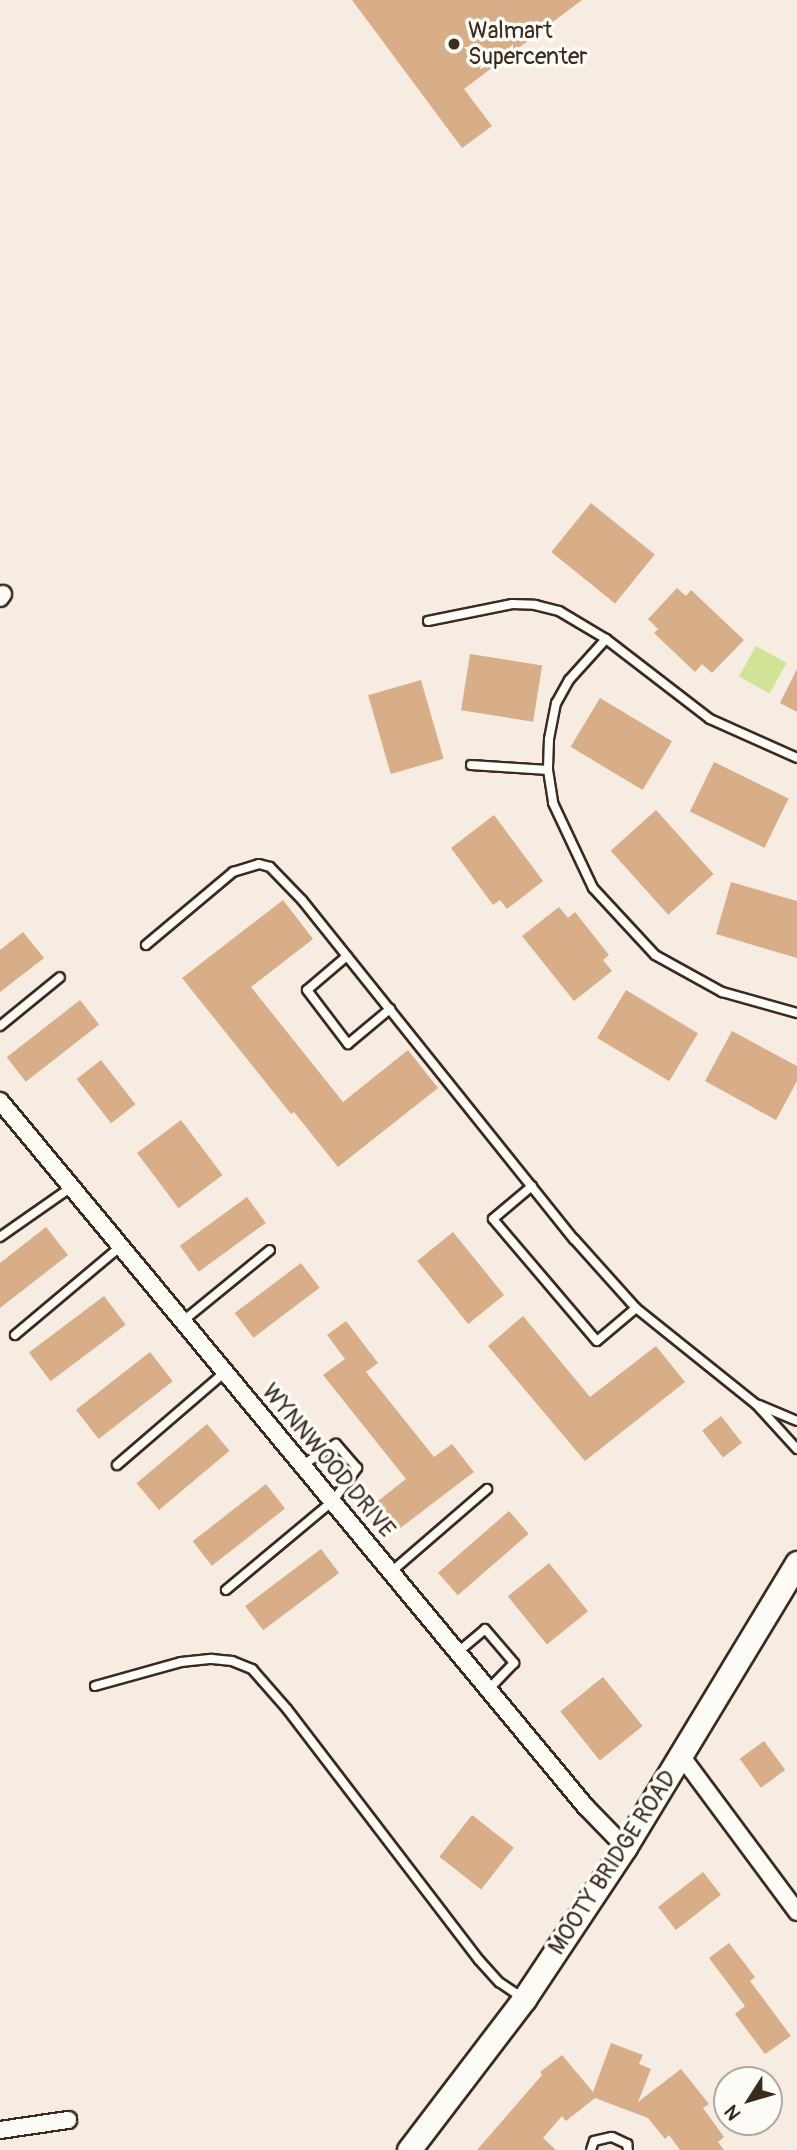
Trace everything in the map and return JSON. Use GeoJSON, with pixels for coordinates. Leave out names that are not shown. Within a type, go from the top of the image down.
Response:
{"type":"FeatureCollection","features":[{"type":"Feature","properties":{"kind":"main road","name":"MOOTY BRIDGE ROAD"},"geometry":{"type":"LineString","coordinates":[[409,2150],[524,1999],[625,1847],[682,1757],[797,1563]]}},
{"type":"Feature","properties":{"kind":"street","name":"WYNNWOOD DRIVE"},"geometry":{"type":"LineString","coordinates":[[0,1101],[586,1807],[625,1847]]}},
{"type":"Feature","properties":{"kind":"street"},"geometry":{"type":"LineString","coordinates":[[682,1757],[797,1912]]}},
{"type":"Feature","properties":{"kind":"street"},"geometry":{"type":"LineString","coordinates":[[0,2130],[68,2120]]}},
{"type":"Feature","properties":{"kind":"lane"},"geometry":{"type":"LineString","coordinates":[[428,621],[512,604],[536,605],[559,611],[607,639],[710,719],[797,758]]}},
{"type":"Feature","properties":{"kind":"lane"},"geometry":{"type":"LineString","coordinates":[[607,639],[569,680],[556,703],[549,739],[548,771],[553,803],[593,888],[655,955],[722,992],[797,1013]]}},
{"type":"Feature","properties":{"kind":"lane"},"geometry":{"type":"LineString","coordinates":[[471,765],[548,771]]}},
{"type":"Feature","properties":{"kind":"lane"},"geometry":{"type":"LineString","coordinates":[[146,945],[233,872],[258,864],[270,867],[347,956],[532,1186],[636,1308],[756,1404],[797,1449]]}},
{"type":"Feature","properties":{"kind":"lane"},"geometry":{"type":"LineString","coordinates":[[347,956],[307,990],[348,1044],[390,1009]]}},
{"type":"Feature","properties":{"kind":"lane"},"geometry":{"type":"LineString","coordinates":[[0,1026],[60,977]]}},
{"type":"Feature","properties":{"kind":"lane"},"geometry":{"type":"LineString","coordinates":[[532,1186],[494,1219],[597,1341],[636,1308]]}},
{"type":"Feature","properties":{"kind":"lane"},"geometry":{"type":"LineString","coordinates":[[0,1237],[70,1188]]}},
{"type":"Feature","properties":{"kind":"lane"},"geometry":{"type":"LineString","coordinates":[[15,1335],[121,1246]]}},
{"type":"Feature","properties":{"kind":"lane"},"geometry":{"type":"LineString","coordinates":[[183,1321],[270,1250]]}},
{"type":"Feature","properties":{"kind":"lane"},"geometry":{"type":"LineString","coordinates":[[117,1465],[225,1372]]}},
{"type":"Feature","properties":{"kind":"lane"},"geometry":{"type":"LineString","coordinates":[[756,1404],[797,1421]]}},
{"type":"Feature","properties":{"kind":"lane"},"geometry":{"type":"LineString","coordinates":[[226,1590],[333,1501],[357,1468],[336,1444],[302,1465]]}},
{"type":"Feature","properties":{"kind":"lane"},"geometry":{"type":"LineString","coordinates":[[391,1572],[486,1489]]}},
{"type":"Feature","properties":{"kind":"lane"},"geometry":{"type":"LineString","coordinates":[[458,1652],[485,1629],[514,1664],[489,1689]]}},
{"type":"Feature","properties":{"kind":"lane"},"geometry":{"type":"LineString","coordinates":[[95,1686],[181,1662],[232,1661],[252,1669],[367,1812],[479,1960],[499,1982],[524,1999]]}},
{"type":"Feature","properties":{"kind":"lane"},"geometry":{"type":"LineString","coordinates":[[591,2150],[594,2141],[612,2137],[627,2144],[628,2150]]}},
{"type":"Feature","properties":{"kind":"green space"},"geometry":{"type":"Polygon","coordinates":[[[756,646],[787,663],[770,694],[739,677],[756,646]]]}},
{"type":"Feature","properties":{"kind":"building","name":"Walmart Supercenter"},"geometry":{"type":"Polygon","coordinates":[[[352,0],[582,0],[464,89],[492,126],[462,148],[352,0]]]}},
{"type":"Feature","properties":{"kind":"building"},"geometry":{"type":"Polygon","coordinates":[[[591,503],[655,555],[615,604],[551,552],[591,503]]]}},
{"type":"Feature","properties":{"kind":"building"},"geometry":{"type":"Polygon","coordinates":[[[677,588],[686,596],[691,590],[744,640],[712,673],[702,664],[695,672],[654,633],[658,629],[648,619],[677,588]]]}},
{"type":"Feature","properties":{"kind":"building"},"geometry":{"type":"Polygon","coordinates":[[[470,654],[542,665],[533,722],[461,710],[470,654]]]}},
{"type":"Feature","properties":{"kind":"building"},"geometry":{"type":"Polygon","coordinates":[[[797,669],[797,712],[780,703],[797,669]]]}},
{"type":"Feature","properties":{"kind":"building"},"geometry":{"type":"Polygon","coordinates":[[[421,680],[444,759],[391,774],[368,695],[421,680]]]}},
{"type":"Feature","properties":{"kind":"building"},"geometry":{"type":"Polygon","coordinates":[[[600,698],[672,741],[643,790],[571,747],[600,698]]]}},
{"type":"Feature","properties":{"kind":"building"},"geometry":{"type":"Polygon","coordinates":[[[714,762],[789,798],[764,848],[690,811],[714,762]]]}},
{"type":"Feature","properties":{"kind":"building"},"geometry":{"type":"Polygon","coordinates":[[[656,810],[714,874],[668,915],[611,851],[656,810]]]}},
{"type":"Feature","properties":{"kind":"building"},"geometry":{"type":"Polygon","coordinates":[[[494,815],[543,881],[507,909],[500,900],[493,905],[451,848],[494,815]]]}},
{"type":"Feature","properties":{"kind":"building"},"geometry":{"type":"Polygon","coordinates":[[[731,882],[797,901],[797,958],[716,934],[731,882]]]}},
{"type":"Feature","properties":{"kind":"building"},"geometry":{"type":"Polygon","coordinates":[[[283,900],[313,939],[251,987],[343,1102],[408,1050],[438,1088],[338,1167],[294,1112],[291,1114],[182,978],[283,900]]]}},
{"type":"Feature","properties":{"kind":"building"},"geometry":{"type":"Polygon","coordinates":[[[559,907],[568,918],[575,912],[609,955],[603,960],[612,971],[574,1001],[522,936],[559,907]]]}},
{"type":"Feature","properties":{"kind":"building"},"geometry":{"type":"Polygon","coordinates":[[[23,932],[44,958],[0,992],[0,950],[23,932]]]}},
{"type":"Feature","properties":{"kind":"building"},"geometry":{"type":"Polygon","coordinates":[[[626,990],[698,1033],[669,1081],[597,1038],[626,990]]]}},
{"type":"Feature","properties":{"kind":"building"},"geometry":{"type":"Polygon","coordinates":[[[80,1000],[99,1024],[26,1082],[7,1057],[80,1000]]]}},
{"type":"Feature","properties":{"kind":"building"},"geometry":{"type":"Polygon","coordinates":[[[732,1031],[797,1066],[797,1081],[776,1120],[705,1081],[732,1031]]]}},
{"type":"Feature","properties":{"kind":"building"},"geometry":{"type":"Polygon","coordinates":[[[101,1060],[135,1104],[111,1123],[77,1079],[101,1060]]]}},
{"type":"Feature","properties":{"kind":"building"},"geometry":{"type":"Polygon","coordinates":[[[181,1120],[223,1175],[179,1208],[137,1153],[181,1120]]]}},
{"type":"Feature","properties":{"kind":"building"},"geometry":{"type":"Polygon","coordinates":[[[247,1197],[266,1223],[199,1272],[180,1246],[247,1197]]]}},
{"type":"Feature","properties":{"kind":"building"},"geometry":{"type":"Polygon","coordinates":[[[46,1227],[68,1255],[0,1308],[0,1263],[46,1227]]]}},
{"type":"Feature","properties":{"kind":"building"},"geometry":{"type":"Polygon","coordinates":[[[453,1232],[504,1295],[468,1324],[417,1261],[453,1232]]]}},
{"type":"Feature","properties":{"kind":"building"},"geometry":{"type":"Polygon","coordinates":[[[301,1263],[320,1288],[253,1338],[235,1313],[301,1263]]]}},
{"type":"Feature","properties":{"kind":"building"},"geometry":{"type":"Polygon","coordinates":[[[104,1296],[126,1325],[51,1381],[29,1353],[104,1296]]]}},
{"type":"Feature","properties":{"kind":"building"},"geometry":{"type":"Polygon","coordinates":[[[523,1316],[590,1397],[656,1346],[685,1382],[585,1461],[488,1346],[523,1316]]]}},
{"type":"Feature","properties":{"kind":"building"},"geometry":{"type":"Polygon","coordinates":[[[346,1321],[378,1363],[366,1372],[434,1457],[452,1444],[474,1472],[399,1529],[378,1501],[406,1479],[323,1375],[345,1359],[327,1335],[346,1321]]]}},
{"type":"Feature","properties":{"kind":"building"},"geometry":{"type":"Polygon","coordinates":[[[150,1352],[173,1381],[99,1439],[76,1410],[150,1352]]]}},
{"type":"Feature","properties":{"kind":"building"},"geometry":{"type":"Polygon","coordinates":[[[721,1416],[742,1443],[723,1458],[702,1431],[721,1416]]]}},
{"type":"Feature","properties":{"kind":"building"},"geometry":{"type":"Polygon","coordinates":[[[207,1424],[229,1451],[159,1510],[137,1483],[207,1424]]]}},
{"type":"Feature","properties":{"kind":"building"},"geometry":{"type":"Polygon","coordinates":[[[266,1484],[285,1508],[212,1566],[193,1541],[266,1484]]]}},
{"type":"Feature","properties":{"kind":"building"},"geometry":{"type":"Polygon","coordinates":[[[509,1511],[529,1534],[458,1595],[438,1573],[509,1511]]]}},
{"type":"Feature","properties":{"kind":"building"},"geometry":{"type":"Polygon","coordinates":[[[321,1549],[339,1573],[263,1630],[245,1606],[321,1549]]]}},
{"type":"Feature","properties":{"kind":"building"},"geometry":{"type":"Polygon","coordinates":[[[549,1563],[588,1611],[547,1645],[508,1596],[549,1563]]]}},
{"type":"Feature","properties":{"kind":"building"},"geometry":{"type":"Polygon","coordinates":[[[603,1677],[643,1726],[600,1761],[560,1712],[603,1677]]]}},
{"type":"Feature","properties":{"kind":"building"},"geometry":{"type":"Polygon","coordinates":[[[764,1741],[785,1770],[761,1788],[740,1759],[764,1741]]]}},
{"type":"Feature","properties":{"kind":"building"},"geometry":{"type":"Polygon","coordinates":[[[472,1815],[514,1848],[481,1889],[439,1857],[472,1815]]]}},
{"type":"Feature","properties":{"kind":"building"},"geometry":{"type":"Polygon","coordinates":[[[703,1872],[721,1895],[676,1930],[658,1907],[703,1872]]]}},
{"type":"Feature","properties":{"kind":"building"},"geometry":{"type":"Polygon","coordinates":[[[729,1943],[755,1977],[750,1981],[791,2036],[765,2054],[735,2014],[745,2006],[709,1958],[729,1943]]]}},
{"type":"Feature","properties":{"kind":"building"},"geometry":{"type":"Polygon","coordinates":[[[611,2043],[643,2055],[639,2064],[651,2069],[638,2102],[681,2069],[709,2104],[703,2108],[713,2122],[713,2136],[724,2137],[718,2142],[724,2150],[680,2150],[669,2135],[665,2139],[648,2118],[595,2098],[566,2121],[562,2116],[543,2138],[556,2150],[477,2150],[542,2075],[540,2072],[562,2055],[593,2092],[611,2043]]]}},
{"type":"Feature","properties":{"kind":"place","name":"Walmart Supercenter"},"geometry":{"type":"Point","coordinates":[454,44]}}]}
